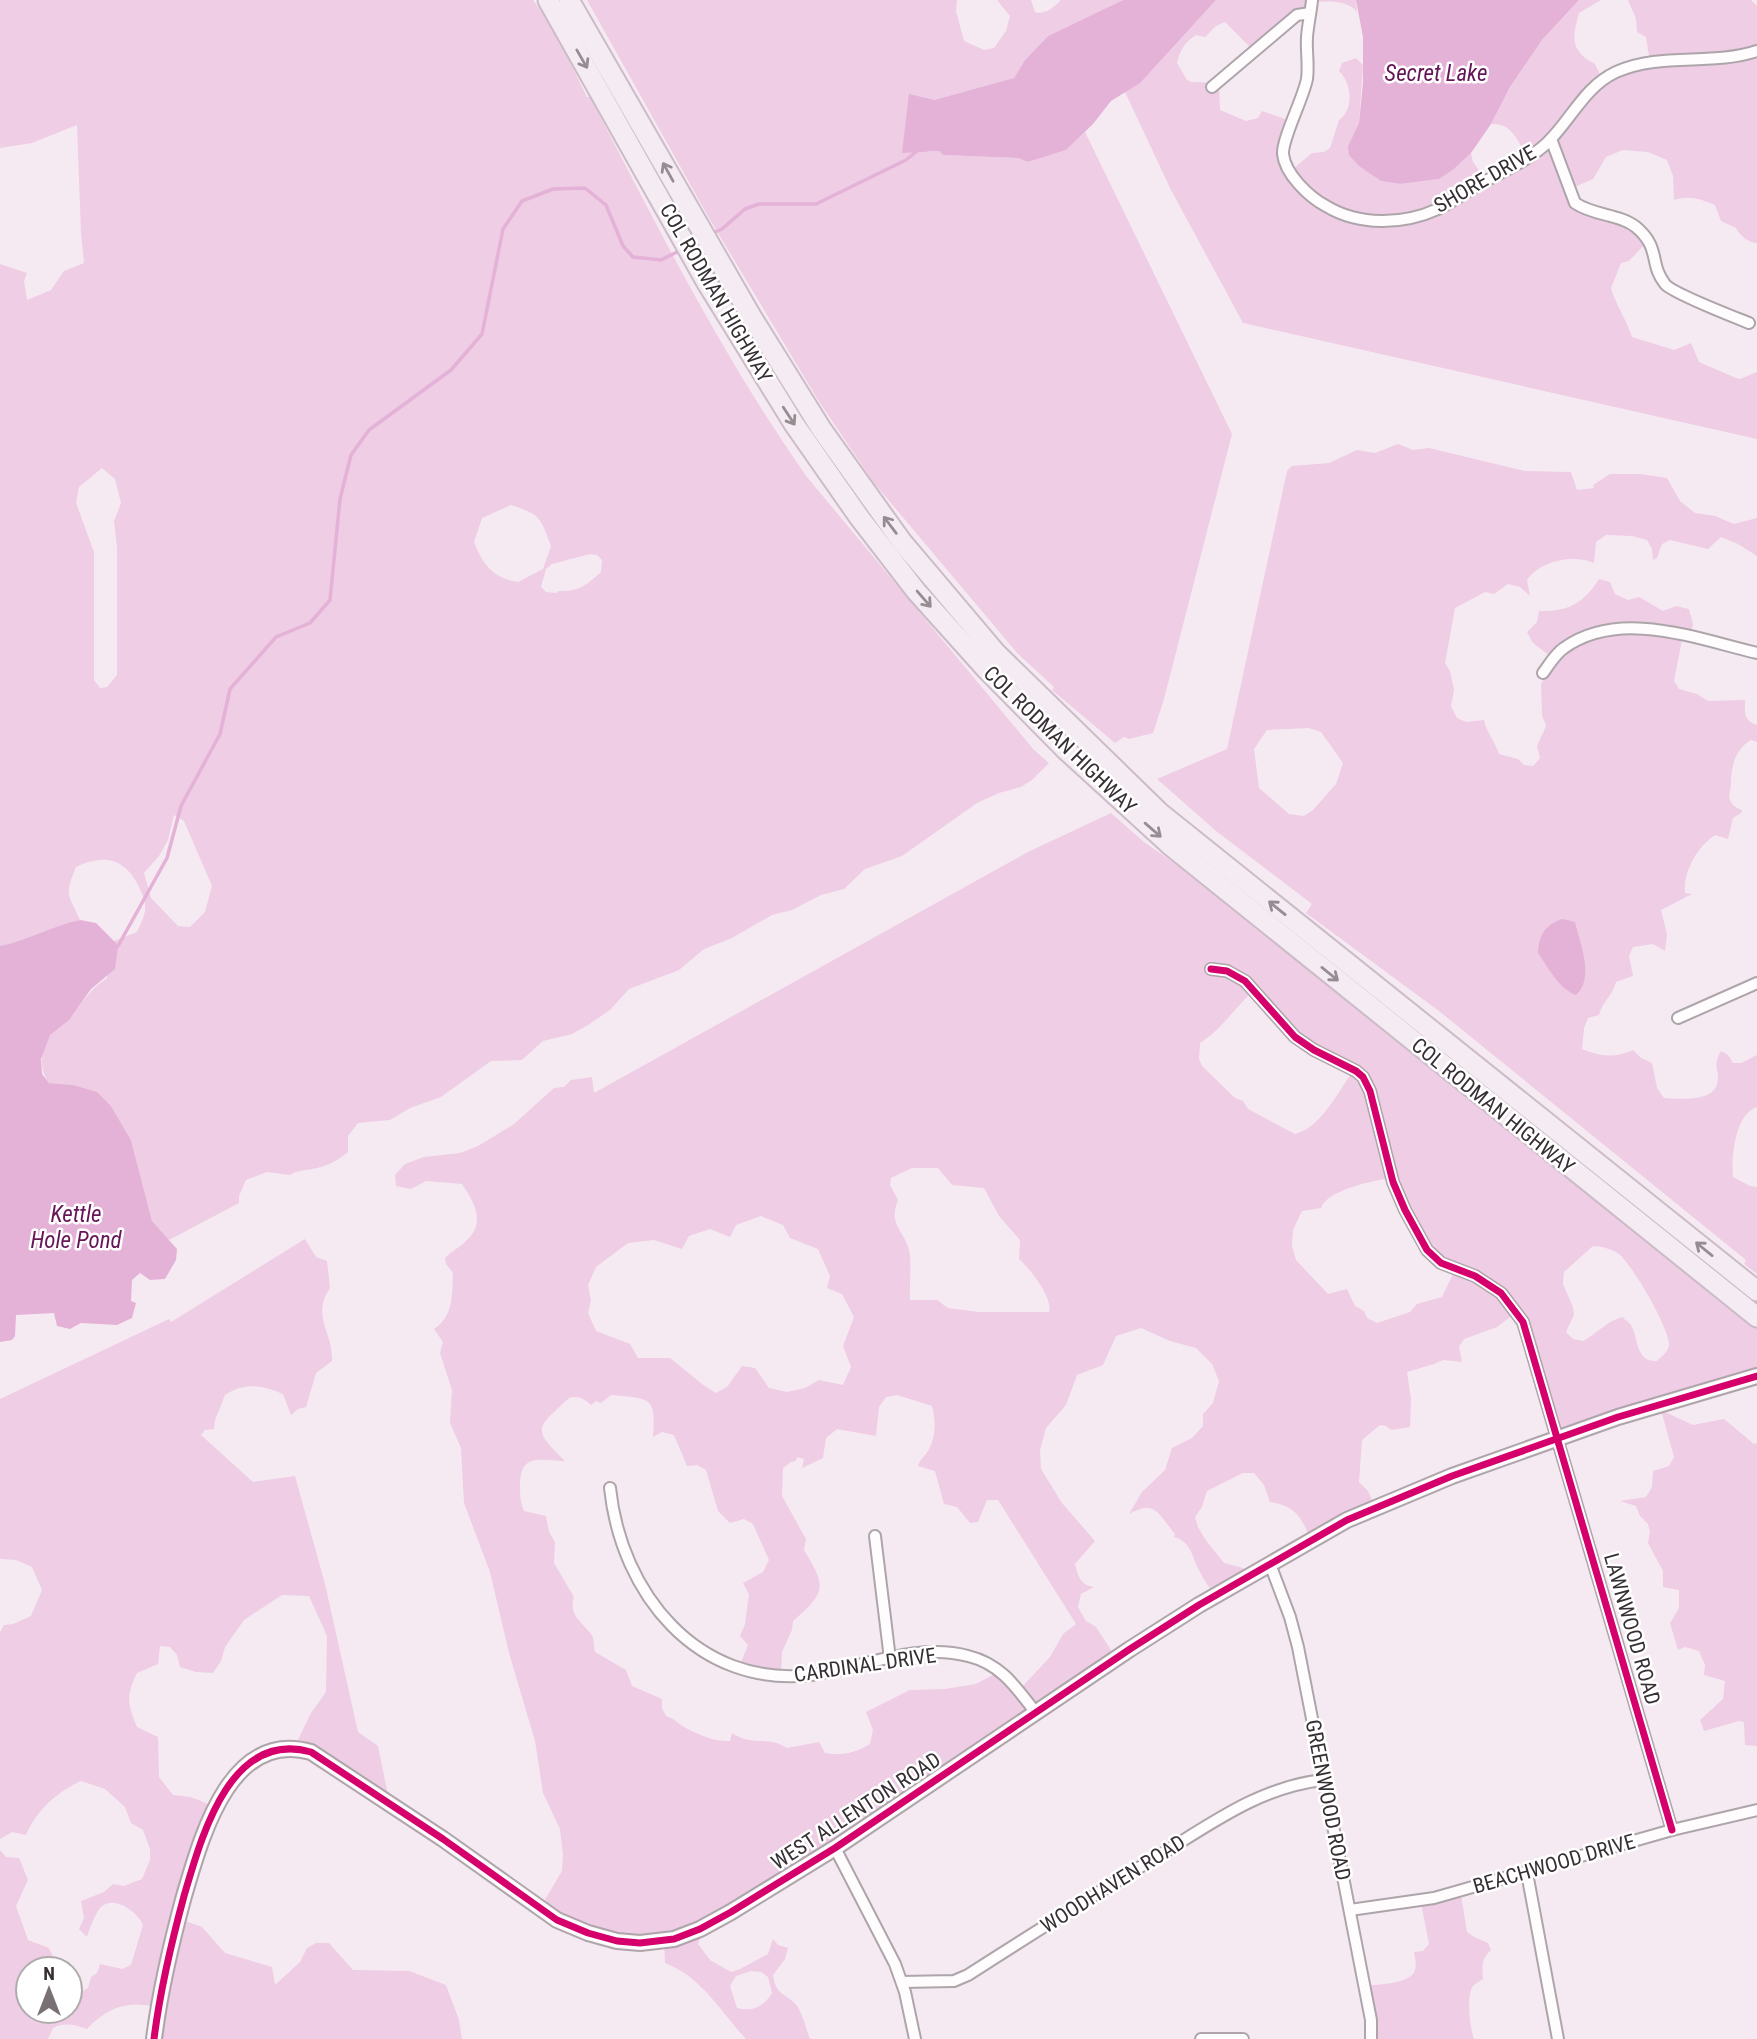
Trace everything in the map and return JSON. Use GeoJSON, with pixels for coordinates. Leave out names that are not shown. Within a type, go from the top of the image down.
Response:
{"type":"FeatureCollection","features":[{"type":"Feature","properties":{"kind":"highway","name":"COL RODMAN HIGHWAY"},"geometry":{"type":"LineString","coordinates":[[548,0],[696,242],[859,484],[902,542],[995,652],[1160,813],[1757,1291]]}},
{"type":"Feature","properties":{"kind":"highway","name":"COL RODMAN HIGHWAY"},"geometry":{"type":"LineString","coordinates":[[569,0],[766,380],[851,505],[916,591],[1026,710],[1170,845],[1757,1317]]}},
{"type":"Feature","properties":{"kind":"street","name":"SHORE DRIVE"},"geometry":{"type":"LineString","coordinates":[[1312,0],[1307,36],[1307,78],[1283,152],[1288,168],[1320,203],[1342,215],[1367,221],[1395,220],[1438,209],[1538,151],[1551,139],[1587,93],[1614,73],[1654,63],[1696,58],[1735,58],[1757,51]]}},
{"type":"Feature","properties":{"kind":"street"},"geometry":{"type":"LineString","coordinates":[[1212,87],[1297,15],[1310,13]]}},
{"type":"Feature","properties":{"kind":"street"},"geometry":{"type":"LineString","coordinates":[[1551,139],[1575,203],[1599,215],[1630,223],[1637,229],[1651,243],[1660,276],[1666,287],[1749,323]]}},
{"type":"Feature","properties":{"kind":"street"},"geometry":{"type":"LineString","coordinates":[[1543,673],[1561,650],[1593,634],[1611,629],[1660,630],[1757,653]]}},
{"type":"Feature","properties":{"kind":"street","name":"LAWNWOOD ROAD"},"geometry":{"type":"LineString","coordinates":[[1212,969],[1227,971],[1245,981],[1295,1037],[1363,1077],[1370,1091],[1390,1173],[1405,1210],[1433,1257],[1441,1264],[1485,1282],[1501,1293],[1516,1310],[1529,1336],[1672,1830]]}},
{"type":"Feature","properties":{"kind":"street"},"geometry":{"type":"LineString","coordinates":[[1678,1018],[1757,982]]}},
{"type":"Feature","properties":{"kind":"street","name":"WEST ALLENTON ROAD"},"geometry":{"type":"LineString","coordinates":[[154,2039],[164,1973],[210,1816],[222,1794],[242,1770],[261,1755],[280,1749],[296,1748],[311,1752],[436,1834],[558,1920],[588,1933],[617,1941],[664,1941],[700,1928],[835,1848],[1187,1612],[1347,1520],[1452,1476],[1618,1417],[1757,1376]]}},
{"type":"Feature","properties":{"kind":"street","name":"CARDINAL DRIVE"},"geometry":{"type":"LineString","coordinates":[[610,1488],[618,1532],[646,1595],[673,1627],[703,1652],[737,1668],[785,1677],[831,1672],[890,1659],[940,1652],[954,1653],[981,1660],[1004,1673],[1036,1713]]}},
{"type":"Feature","properties":{"kind":"street"},"geometry":{"type":"LineString","coordinates":[[874,1536],[890,1659]]}},
{"type":"Feature","properties":{"kind":"street","name":"GREENWOOD ROAD"},"geometry":{"type":"LineString","coordinates":[[1270,1564],[1298,1647],[1371,2020],[1371,2039]]}},
{"type":"Feature","properties":{"kind":"street","name":"WOODHAVEN ROAD"},"geometry":{"type":"LineString","coordinates":[[902,1982],[954,1981],[968,1975],[1106,1887],[1241,1806],[1287,1786],[1324,1780]]}},
{"type":"Feature","properties":{"kind":"street","name":"BEACHWOOD DRIVE"},"geometry":{"type":"LineString","coordinates":[[1350,1910],[1434,1898],[1672,1830],[1757,1810]]}},
{"type":"Feature","properties":{"kind":"street"},"geometry":{"type":"LineString","coordinates":[[835,1848],[902,1982],[915,2039]]}},
{"type":"Feature","properties":{"kind":"street"},"geometry":{"type":"LineString","coordinates":[[1527,1873],[1558,2039]]}},
{"type":"Feature","properties":{"kind":"street"},"geometry":{"type":"LineString","coordinates":[[1201,2039],[1243,2039]]}},
{"type":"Feature","properties":{"kind":"shaded area"},"geometry":{"type":"Polygon","coordinates":[[[0,0],[533,0],[551,24],[587,97],[590,97],[692,291],[776,432],[807,477],[1034,750],[1049,763],[1021,787],[977,803],[902,856],[865,869],[844,889],[821,895],[792,910],[772,915],[732,938],[704,949],[679,970],[629,989],[610,1010],[572,1034],[543,1041],[522,1060],[491,1061],[441,1097],[410,1108],[390,1120],[358,1123],[348,1136],[348,1152],[331,1163],[290,1175],[267,1172],[246,1180],[239,1203],[169,1240],[152,1221],[131,1140],[111,1106],[73,1085],[49,1083],[42,1066],[42,1054],[49,1036],[68,1020],[91,992],[107,978],[114,941],[137,932],[144,916],[145,905],[134,879],[122,865],[106,860],[76,867],[69,894],[80,920],[0,946],[0,264],[27,273],[24,281],[27,300],[51,290],[64,271],[84,263],[77,125],[32,143],[0,148],[0,0]],[[102,468],[79,487],[76,503],[94,552],[94,680],[100,688],[107,687],[117,675],[117,547],[114,521],[121,503],[115,479],[102,468]],[[511,505],[482,518],[474,542],[481,557],[495,574],[518,582],[543,569],[551,546],[538,518],[511,505]],[[590,554],[552,564],[546,569],[541,587],[546,592],[556,593],[587,584],[601,572],[602,560],[597,555],[590,554]],[[174,815],[168,840],[159,856],[144,873],[151,898],[178,926],[190,927],[205,912],[212,886],[184,821],[174,815]]]}},
{"type":"Feature","properties":{"kind":"shaded area"},"geometry":{"type":"Polygon","coordinates":[[[587,0],[957,0],[956,11],[964,41],[984,50],[994,48],[1006,31],[1010,16],[997,0],[1031,0],[1035,12],[1039,13],[1050,10],[1061,0],[1123,0],[1048,36],[1025,60],[1014,78],[934,100],[928,152],[1018,158],[1028,162],[1066,150],[1085,132],[1232,434],[1153,733],[1129,739],[1124,737],[1115,743],[1052,690],[1054,687],[1018,654],[874,483],[818,400],[709,218],[587,0]]]}},
{"type":"Feature","properties":{"kind":"shaded area"},"geometry":{"type":"Polygon","coordinates":[[[1216,0],[1356,0],[1357,12],[1343,3],[1311,2],[1309,12],[1253,50],[1225,22],[1216,26],[1205,37],[1196,35],[1189,40],[1181,50],[1177,63],[1191,82],[1219,83],[1220,110],[1246,121],[1258,118],[1262,111],[1291,121],[1283,148],[1293,169],[1312,153],[1324,152],[1330,148],[1339,120],[1347,110],[1350,96],[1347,82],[1339,71],[1342,63],[1356,58],[1363,65],[1359,123],[1348,146],[1381,181],[1400,184],[1439,179],[1471,153],[1473,162],[1485,179],[1527,155],[1509,129],[1491,124],[1510,87],[1542,40],[1579,0],[1601,0],[1579,13],[1574,37],[1577,49],[1595,64],[1602,79],[1650,62],[1646,37],[1637,32],[1636,19],[1628,0],[1751,0],[1757,6],[1757,243],[1748,240],[1736,228],[1721,221],[1715,205],[1695,198],[1674,200],[1673,176],[1667,160],[1648,152],[1623,150],[1606,157],[1593,179],[1570,189],[1573,199],[1630,222],[1648,241],[1629,261],[1621,263],[1611,288],[1632,337],[1674,350],[1691,343],[1699,362],[1736,378],[1757,372],[1757,439],[1243,323],[1171,190],[1125,92],[1140,82],[1216,0]]]}},
{"type":"Feature","properties":{"kind":"shaded area"},"geometry":{"type":"Polygon","coordinates":[[[1398,444],[1413,450],[1429,448],[1525,471],[1571,472],[1577,490],[1594,488],[1593,485],[1610,474],[1640,474],[1667,478],[1680,501],[1695,513],[1715,516],[1734,524],[1757,518],[1757,556],[1721,537],[1708,549],[1670,540],[1662,544],[1657,558],[1653,560],[1652,549],[1647,540],[1632,536],[1606,535],[1596,542],[1594,563],[1567,559],[1548,564],[1533,573],[1527,580],[1530,596],[1520,587],[1508,584],[1494,594],[1485,592],[1455,608],[1445,663],[1450,671],[1454,690],[1451,706],[1457,718],[1466,722],[1484,720],[1499,754],[1533,766],[1540,758],[1537,746],[1546,726],[1542,715],[1541,684],[1555,660],[1533,643],[1527,632],[1537,622],[1539,611],[1567,608],[1581,600],[1599,579],[1610,582],[1615,594],[1628,600],[1639,597],[1663,611],[1676,606],[1689,609],[1693,624],[1690,638],[1682,640],[1674,681],[1679,689],[1697,694],[1708,701],[1745,700],[1746,716],[1757,725],[1757,742],[1751,740],[1741,748],[1733,765],[1729,798],[1733,805],[1742,810],[1741,813],[1733,818],[1728,839],[1715,835],[1702,846],[1692,861],[1686,877],[1685,893],[1692,894],[1661,910],[1667,934],[1665,951],[1653,944],[1633,947],[1629,956],[1633,976],[1616,982],[1599,1015],[1588,1018],[1582,1049],[1608,1056],[1633,1050],[1652,1063],[1657,1088],[1664,1098],[1678,1099],[1702,1097],[1714,1090],[1718,1079],[1716,1065],[1721,1051],[1728,1055],[1733,1063],[1741,1063],[1757,1055],[1757,1107],[1750,1111],[1739,1127],[1734,1148],[1733,1177],[1757,1187],[1757,1274],[1744,1264],[1746,1260],[1439,1011],[1306,913],[1312,904],[1216,831],[1157,779],[1227,749],[1287,471],[1292,466],[1329,463],[1357,450],[1375,453],[1398,444]],[[1309,728],[1267,730],[1254,749],[1259,788],[1289,814],[1304,816],[1313,810],[1336,784],[1343,763],[1321,732],[1309,728]]]}},
{"type":"Feature","properties":{"kind":"shaded area"},"geometry":{"type":"Polygon","coordinates":[[[1111,813],[1144,842],[1193,876],[1757,1317],[1757,1379],[1563,1440],[1537,1361],[1514,1314],[1497,1327],[1464,1339],[1459,1347],[1462,1362],[1443,1360],[1407,1372],[1411,1399],[1410,1427],[1391,1430],[1380,1425],[1362,1440],[1359,1482],[1368,1491],[1377,1511],[1311,1540],[1304,1525],[1292,1510],[1270,1502],[1264,1485],[1254,1473],[1243,1473],[1207,1491],[1202,1507],[1195,1517],[1198,1527],[1224,1563],[1243,1568],[1250,1578],[1216,1597],[1188,1547],[1174,1537],[1175,1534],[1156,1511],[1145,1508],[1129,1514],[1142,1492],[1165,1470],[1172,1448],[1192,1438],[1203,1426],[1203,1414],[1213,1403],[1219,1381],[1212,1364],[1196,1348],[1170,1341],[1141,1328],[1116,1336],[1103,1365],[1077,1375],[1066,1405],[1046,1428],[1040,1450],[1041,1469],[1062,1503],[1095,1541],[1075,1564],[1083,1582],[1094,1587],[1081,1594],[1078,1607],[1086,1621],[1096,1627],[1118,1661],[705,1926],[698,1944],[710,1960],[731,1972],[768,1954],[773,1939],[778,1945],[788,1948],[785,1959],[773,1975],[774,1982],[779,1991],[797,2006],[810,2039],[746,2039],[700,1986],[678,1969],[665,1963],[664,1941],[623,1941],[540,1908],[562,1871],[560,1829],[543,1793],[535,1741],[509,1653],[490,1572],[464,1503],[461,1448],[450,1423],[452,1390],[440,1353],[443,1342],[434,1329],[441,1324],[449,1311],[452,1297],[453,1273],[445,1258],[473,1233],[476,1212],[462,1184],[426,1181],[411,1189],[396,1186],[395,1175],[405,1164],[424,1157],[460,1153],[478,1146],[514,1124],[554,1088],[564,1087],[571,1080],[592,1077],[594,1093],[1028,852],[1111,813]],[[1251,993],[1200,1043],[1199,1059],[1202,1066],[1235,1098],[1243,1101],[1248,1109],[1295,1134],[1304,1131],[1320,1118],[1351,1074],[1302,1047],[1251,993]],[[912,1168],[891,1178],[890,1185],[898,1200],[895,1209],[896,1221],[910,1255],[910,1300],[937,1300],[948,1308],[978,1312],[1049,1312],[1044,1291],[1019,1259],[1020,1240],[999,1216],[984,1188],[952,1185],[938,1168],[912,1168]],[[1390,1178],[1341,1191],[1321,1208],[1302,1211],[1293,1230],[1292,1246],[1296,1260],[1328,1294],[1347,1289],[1355,1306],[1364,1311],[1367,1318],[1377,1323],[1410,1312],[1417,1304],[1442,1297],[1453,1274],[1426,1248],[1390,1178]],[[761,1216],[736,1225],[730,1237],[710,1229],[689,1236],[682,1249],[654,1240],[628,1243],[596,1267],[588,1285],[591,1301],[588,1313],[596,1331],[630,1344],[638,1358],[670,1358],[716,1393],[727,1387],[742,1366],[755,1368],[769,1388],[787,1392],[805,1388],[819,1380],[843,1385],[851,1367],[843,1346],[854,1317],[842,1294],[827,1288],[830,1276],[818,1249],[790,1238],[783,1225],[761,1216]],[[1593,1246],[1564,1272],[1563,1284],[1573,1307],[1574,1315],[1566,1332],[1573,1339],[1583,1341],[1622,1317],[1631,1325],[1641,1354],[1645,1358],[1657,1361],[1667,1351],[1667,1335],[1656,1311],[1633,1271],[1619,1254],[1593,1246]],[[611,1395],[601,1403],[596,1401],[591,1405],[581,1398],[569,1398],[544,1423],[543,1435],[565,1461],[534,1460],[524,1467],[520,1484],[524,1511],[546,1516],[549,1532],[555,1542],[554,1563],[574,1597],[574,1613],[592,1636],[595,1652],[626,1670],[632,1686],[662,1699],[666,1716],[696,1733],[730,1741],[732,1733],[746,1739],[773,1742],[787,1748],[819,1742],[825,1753],[854,1752],[870,1744],[873,1730],[866,1712],[910,1690],[945,1689],[976,1684],[1000,1671],[1020,1689],[1050,1657],[1063,1634],[1076,1624],[998,1500],[987,1500],[978,1522],[970,1523],[957,1507],[944,1504],[935,1471],[918,1466],[933,1440],[935,1423],[932,1406],[897,1395],[886,1397],[879,1407],[876,1436],[837,1429],[826,1438],[823,1458],[802,1468],[804,1459],[797,1457],[796,1461],[783,1468],[782,1496],[806,1539],[804,1550],[816,1572],[820,1588],[812,1603],[793,1621],[782,1652],[781,1674],[739,1667],[748,1645],[740,1636],[745,1624],[749,1594],[743,1583],[763,1572],[769,1560],[753,1524],[744,1519],[730,1523],[718,1511],[706,1470],[697,1465],[687,1466],[674,1435],[662,1432],[653,1437],[653,1413],[648,1402],[634,1397],[611,1395]],[[751,1971],[736,1976],[730,1986],[737,2008],[742,2009],[753,2009],[761,2005],[772,1993],[768,1977],[761,1972],[751,1971]]]}},
{"type":"Feature","properties":{"kind":"shaded area"},"geometry":{"type":"Polygon","coordinates":[[[305,1239],[316,1257],[327,1261],[330,1288],[322,1307],[332,1361],[316,1373],[306,1407],[291,1415],[283,1394],[261,1387],[240,1388],[225,1395],[214,1429],[205,1430],[201,1435],[253,1482],[295,1476],[325,1584],[358,1732],[378,1746],[389,1800],[296,1744],[311,1713],[326,1692],[327,1636],[309,1596],[282,1595],[244,1620],[225,1647],[221,1661],[213,1673],[180,1667],[177,1655],[170,1647],[160,1646],[158,1664],[137,1673],[130,1694],[131,1712],[137,1727],[158,1737],[159,1777],[173,1795],[191,1797],[213,1806],[180,1919],[202,1927],[225,1953],[272,1967],[275,1985],[300,1962],[307,1948],[316,1943],[329,1943],[353,1970],[409,1971],[446,1985],[459,2020],[462,2039],[154,2039],[156,2007],[146,2005],[127,2005],[110,2011],[87,2029],[70,2025],[84,2025],[84,1990],[88,1988],[91,1977],[97,1973],[100,1964],[122,1969],[131,1965],[143,1925],[137,1915],[125,1907],[106,1904],[97,1913],[87,1937],[79,1929],[84,1918],[81,1901],[104,1892],[113,1884],[124,1886],[142,1879],[150,1860],[150,1849],[143,1830],[131,1823],[125,1807],[105,1789],[81,1781],[64,1790],[49,1803],[26,1835],[12,1832],[0,1839],[0,1632],[4,1625],[31,1616],[42,1590],[32,1567],[16,1560],[0,1559],[0,1399],[169,1319],[171,1322],[305,1239]]]}},
{"type":"Feature","properties":{"kind":"shaded area"},"geometry":{"type":"Polygon","coordinates":[[[1661,1410],[1693,1425],[1724,1419],[1754,1444],[1757,1443],[1757,1746],[1745,1745],[1744,1722],[1704,1731],[1700,1720],[1723,1699],[1725,1681],[1704,1675],[1705,1665],[1699,1651],[1685,1647],[1678,1650],[1670,1623],[1679,1608],[1679,1590],[1663,1587],[1663,1571],[1648,1543],[1648,1524],[1640,1516],[1636,1506],[1620,1501],[1646,1497],[1652,1487],[1653,1471],[1669,1466],[1674,1457],[1661,1410]]]}},
{"type":"Feature","properties":{"kind":"shaded area"},"geometry":{"type":"Polygon","coordinates":[[[0,1850],[6,1857],[19,1858],[28,1880],[16,1906],[28,1940],[49,1948],[52,1955],[14,1955],[14,2025],[62,2025],[53,2028],[48,2039],[0,2039],[0,1850]]]}},
{"type":"Feature","properties":{"kind":"shaded area"},"geometry":{"type":"Polygon","coordinates":[[[1461,1895],[1467,1932],[1488,1943],[1491,1950],[1483,1963],[1483,1979],[1471,1990],[1469,2004],[1474,2039],[1371,2039],[1366,1986],[1394,1982],[1412,1975],[1416,1966],[1414,1952],[1423,1951],[1429,1944],[1421,1903],[1461,1895]]]}},
{"type":"Feature","properties":{"kind":"water"},"geometry":{"type":"Polygon","coordinates":[[[1123,0],[1216,0],[1140,83],[1111,101],[1093,124],[1066,150],[1028,162],[1018,158],[943,155],[939,151],[902,153],[909,94],[934,100],[1014,78],[1025,60],[1048,36],[1123,0]]]}},
{"type":"Feature","properties":{"kind":"water","name":"Secret Lake"},"geometry":{"type":"Polygon","coordinates":[[[1356,0],[1579,0],[1542,40],[1471,153],[1439,179],[1400,184],[1381,181],[1359,166],[1349,155],[1348,146],[1359,123],[1363,83],[1363,37],[1356,0]]]}},
{"type":"Feature","properties":{"kind":"water"},"geometry":{"type":"Polygon","coordinates":[[[1562,919],[1575,922],[1584,960],[1585,980],[1576,995],[1559,983],[1538,953],[1544,932],[1551,924],[1562,919]]]}},
{"type":"Feature","properties":{"kind":"water","name":"Kettle Hole Pond"},"geometry":{"type":"Polygon","coordinates":[[[80,920],[96,923],[116,943],[118,947],[115,969],[91,989],[69,1020],[50,1035],[41,1059],[42,1074],[49,1083],[73,1085],[97,1092],[111,1106],[131,1140],[152,1221],[177,1249],[176,1260],[165,1279],[150,1280],[140,1273],[132,1280],[131,1301],[136,1303],[132,1318],[117,1325],[81,1323],[70,1329],[57,1326],[54,1313],[16,1315],[15,1336],[12,1340],[0,1342],[0,946],[80,920]]]}},
{"type":"Feature","properties":{"kind":"waterway"},"geometry":{"type":"LineString","coordinates":[[713,233],[722,229],[745,209],[759,204],[816,204],[906,160],[917,151]]}},
{"type":"Feature","properties":{"kind":"waterway"},"geometry":{"type":"LineString","coordinates":[[118,946],[167,858],[181,806],[220,734],[230,689],[276,637],[310,623],[330,600],[340,499],[351,455],[369,430],[451,370],[482,334],[503,229],[522,201],[553,189],[585,188],[606,205],[623,246],[633,257],[661,260],[681,250]]}},
{"type":"Feature","properties":{"kind":"cycle path"},"geometry":{"type":"LineString","coordinates":[[1211,969],[1227,971],[1245,981],[1295,1037],[1363,1077],[1370,1091],[1393,1182],[1427,1250],[1441,1263],[1475,1276],[1501,1293],[1523,1322],[1672,1830]]}},
{"type":"Feature","properties":{"kind":"cycle path"},"geometry":{"type":"LineString","coordinates":[[154,2039],[170,1949],[199,1846],[223,1794],[239,1772],[259,1757],[283,1749],[311,1752],[443,1839],[557,1920],[617,1941],[640,1943],[674,1939],[731,1912],[835,1848],[1130,1649],[1199,1605],[1347,1520],[1452,1476],[1618,1417],[1757,1376]]}}]}
